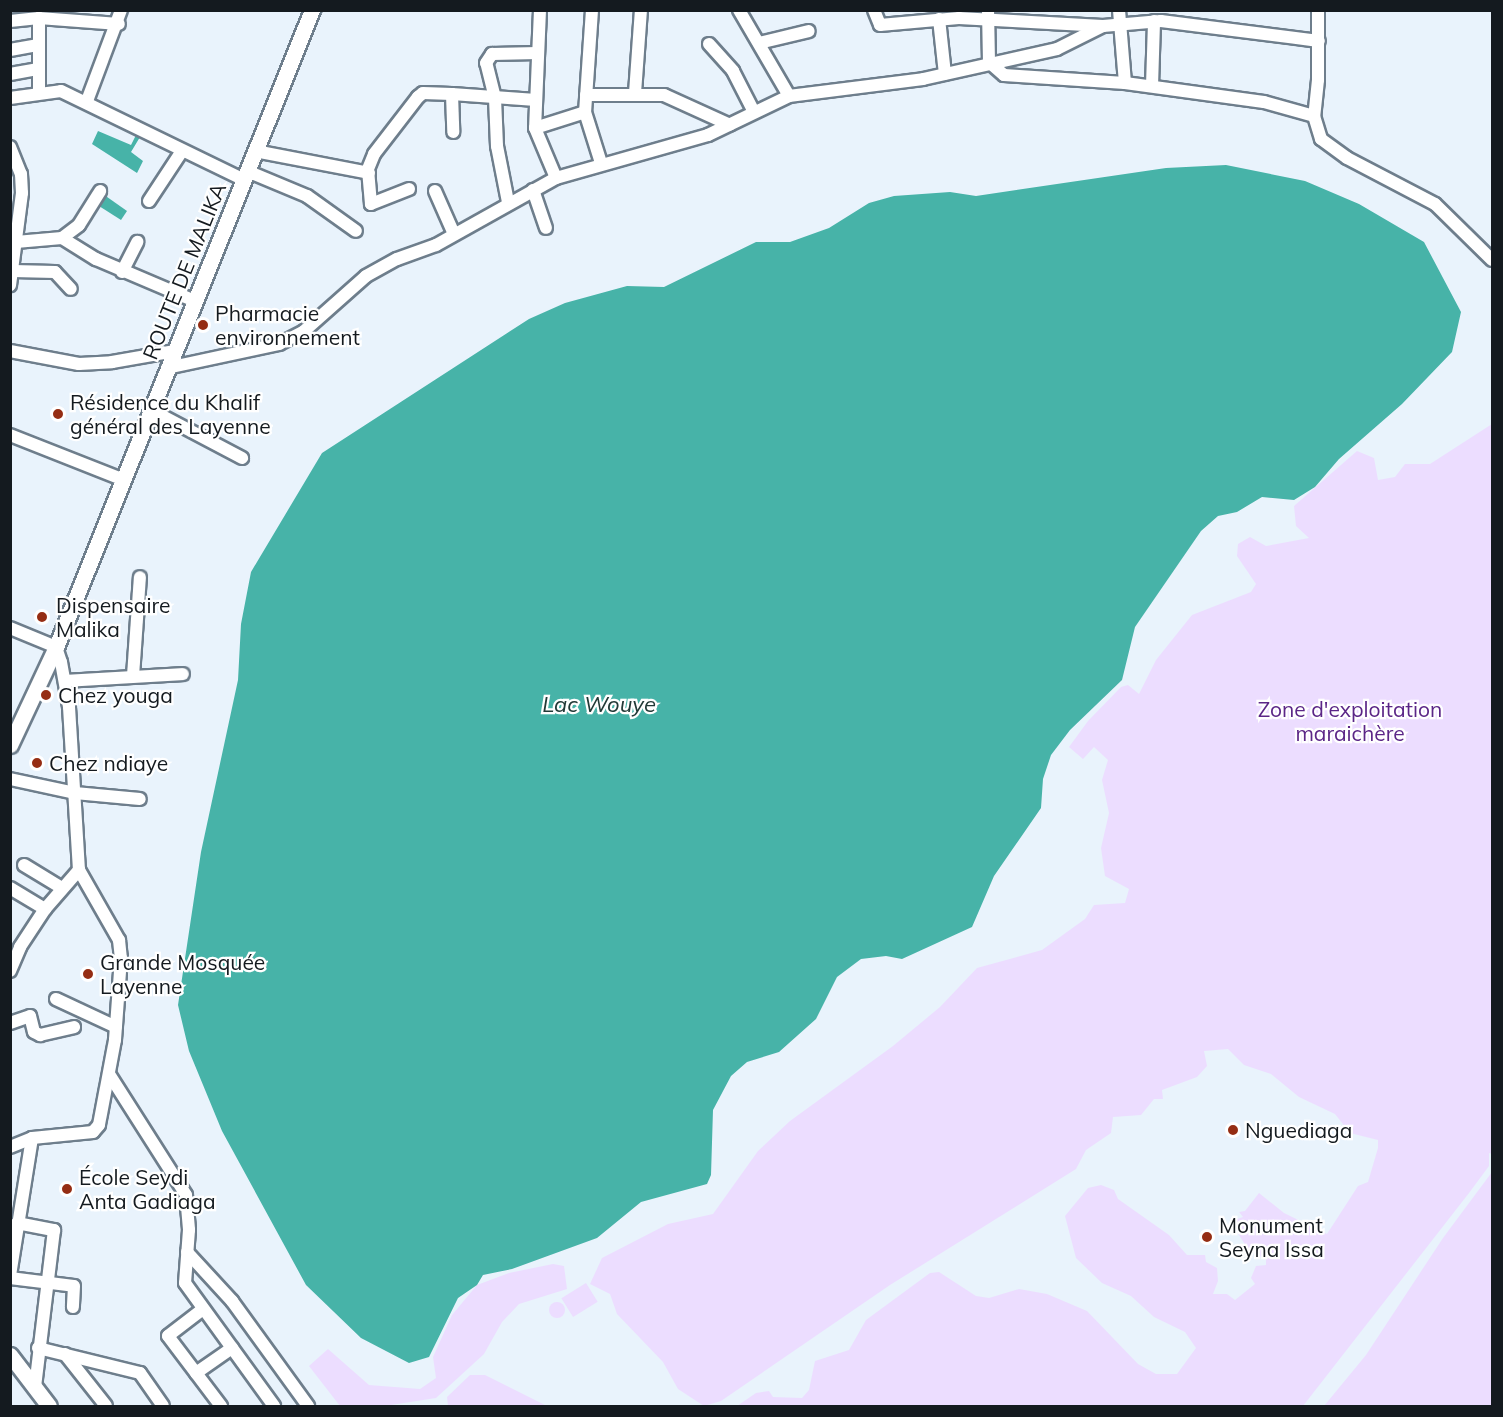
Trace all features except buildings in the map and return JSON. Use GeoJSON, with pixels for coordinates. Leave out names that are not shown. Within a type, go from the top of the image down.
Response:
{"type":"FeatureCollection","features":[{"type":"Feature","properties":{"kind":"main road","name":"ROUTE DE MALIKA"},"geometry":{"type":"LineString","coordinates":[[10,745],[56,647],[312,10]]}},
{"type":"Feature","properties":{"kind":"main road"},"geometry":{"type":"LineString","coordinates":[[10,1355],[49,1407]]}},
{"type":"Feature","properties":{"kind":"street"},"geometry":{"type":"LineString","coordinates":[[87,100],[119,24],[121,10]]}},
{"type":"Feature","properties":{"kind":"street"},"geometry":{"type":"LineString","coordinates":[[540,10],[535,128],[556,178]]}},
{"type":"Feature","properties":{"kind":"street"},"geometry":{"type":"LineString","coordinates":[[592,10],[585,112],[601,163]]}},
{"type":"Feature","properties":{"kind":"street"},"geometry":{"type":"LineString","coordinates":[[635,93],[641,10]]}},
{"type":"Feature","properties":{"kind":"street"},"geometry":{"type":"LineString","coordinates":[[740,10],[789,96]]}},
{"type":"Feature","properties":{"kind":"street"},"geometry":{"type":"LineString","coordinates":[[874,10],[880,25],[943,16],[988,14],[1029,15],[1103,26],[1159,18],[1319,41]]}},
{"type":"Feature","properties":{"kind":"street"},"geometry":{"type":"LineString","coordinates":[[1119,10],[1118,25],[1125,82]]}},
{"type":"Feature","properties":{"kind":"street"},"geometry":{"type":"LineString","coordinates":[[1318,10],[1319,41],[1314,116],[1318,134],[1328,147],[1435,204],[1492,260]]}},
{"type":"Feature","properties":{"kind":"street"},"geometry":{"type":"LineString","coordinates":[[988,14],[989,62],[1004,75],[1125,82],[1263,102],[1314,116]]}},
{"type":"Feature","properties":{"kind":"street"},"geometry":{"type":"LineString","coordinates":[[943,16],[945,74]]}},
{"type":"Feature","properties":{"kind":"street"},"geometry":{"type":"LineString","coordinates":[[12,17],[119,24]]}},
{"type":"Feature","properties":{"kind":"street"},"geometry":{"type":"LineString","coordinates":[[39,18],[39,92]]}},
{"type":"Feature","properties":{"kind":"street"},"geometry":{"type":"LineString","coordinates":[[1152,86],[1159,18]]}},
{"type":"Feature","properties":{"kind":"street"},"geometry":{"type":"LineString","coordinates":[[167,368],[259,351],[294,338],[366,276],[453,234],[508,202],[556,178],[601,163],[689,141],[789,96],[884,86],[945,74],[1070,45],[1103,26]]}},
{"type":"Feature","properties":{"kind":"street"},"geometry":{"type":"LineString","coordinates":[[759,43],[809,31]]}},
{"type":"Feature","properties":{"kind":"street"},"geometry":{"type":"LineString","coordinates":[[709,44],[733,71],[754,112]]}},
{"type":"Feature","properties":{"kind":"street"},"geometry":{"type":"LineString","coordinates":[[10,50],[39,45]]}},
{"type":"Feature","properties":{"kind":"street"},"geometry":{"type":"LineString","coordinates":[[508,202],[497,146],[495,98],[486,63],[492,54],[538,53]]}},
{"type":"Feature","properties":{"kind":"street"},"geometry":{"type":"LineString","coordinates":[[10,74],[39,69]]}},
{"type":"Feature","properties":{"kind":"street"},"geometry":{"type":"LineString","coordinates":[[11,96],[54,90],[87,100],[243,182],[307,196],[356,231]]}},
{"type":"Feature","properties":{"kind":"street"},"geometry":{"type":"LineString","coordinates":[[409,189],[371,204],[369,173],[374,154],[423,93],[536,100]]}},
{"type":"Feature","properties":{"kind":"street"},"geometry":{"type":"LineString","coordinates":[[586,95],[635,93],[675,98],[730,124]]}},
{"type":"Feature","properties":{"kind":"street"},"geometry":{"type":"LineString","coordinates":[[452,94],[453,132]]}},
{"type":"Feature","properties":{"kind":"street"},"geometry":{"type":"LineString","coordinates":[[535,128],[585,112]]}},
{"type":"Feature","properties":{"kind":"street"},"geometry":{"type":"LineString","coordinates":[[10,147],[22,183],[10,285]]}},
{"type":"Feature","properties":{"kind":"street"},"geometry":{"type":"LineString","coordinates":[[148,201],[182,151]]}},
{"type":"Feature","properties":{"kind":"street"},"geometry":{"type":"LineString","coordinates":[[255,151],[369,173]]}},
{"type":"Feature","properties":{"kind":"street"},"geometry":{"type":"LineString","coordinates":[[10,351],[79,364],[112,362],[177,344],[190,330],[214,273],[243,199],[243,182]]}},
{"type":"Feature","properties":{"kind":"street"},"geometry":{"type":"LineString","coordinates":[[532,190],[546,228]]}},
{"type":"Feature","properties":{"kind":"street"},"geometry":{"type":"LineString","coordinates":[[14,246],[62,238],[79,225],[100,191]]}},
{"type":"Feature","properties":{"kind":"street"},"geometry":{"type":"LineString","coordinates":[[435,191],[453,234]]}},
{"type":"Feature","properties":{"kind":"street"},"geometry":{"type":"LineString","coordinates":[[62,238],[122,272],[195,301]]}},
{"type":"Feature","properties":{"kind":"street"},"geometry":{"type":"LineString","coordinates":[[122,272],[137,242]]}},
{"type":"Feature","properties":{"kind":"street"},"geometry":{"type":"LineString","coordinates":[[13,271],[56,272],[71,289]]}},
{"type":"Feature","properties":{"kind":"street"},"geometry":{"type":"LineString","coordinates":[[151,411],[242,458]]}},
{"type":"Feature","properties":{"kind":"street"},"geometry":{"type":"LineString","coordinates":[[10,435],[124,480]]}},
{"type":"Feature","properties":{"kind":"street"},"geometry":{"type":"LineString","coordinates":[[133,676],[140,577]]}},
{"type":"Feature","properties":{"kind":"street"},"geometry":{"type":"LineString","coordinates":[[10,628],[56,647],[66,681],[80,870],[120,944],[116,1027],[110,1074],[96,1130],[32,1138],[10,1147]]}},
{"type":"Feature","properties":{"kind":"street"},"geometry":{"type":"LineString","coordinates":[[66,681],[183,674]]}},
{"type":"Feature","properties":{"kind":"street"},"geometry":{"type":"LineString","coordinates":[[10,779],[75,793],[140,799]]}},
{"type":"Feature","properties":{"kind":"street"},"geometry":{"type":"LineString","coordinates":[[24,865],[63,888]]}},
{"type":"Feature","properties":{"kind":"street"},"geometry":{"type":"LineString","coordinates":[[10,971],[15,945],[80,870]]}},
{"type":"Feature","properties":{"kind":"street"},"geometry":{"type":"LineString","coordinates":[[10,888],[45,909]]}},
{"type":"Feature","properties":{"kind":"street"},"geometry":{"type":"LineString","coordinates":[[56,999],[116,1027]]}},
{"type":"Feature","properties":{"kind":"street"},"geometry":{"type":"LineString","coordinates":[[10,1023],[30,1016],[34,1032],[40,1035],[74,1027]]}},
{"type":"Feature","properties":{"kind":"street"},"geometry":{"type":"LineString","coordinates":[[110,1074],[186,1195],[188,1252],[183,1276],[203,1309],[274,1407]]}},
{"type":"Feature","properties":{"kind":"street"},"geometry":{"type":"LineString","coordinates":[[32,1138],[16,1217],[10,1277],[74,1286],[74,1307]]}},
{"type":"Feature","properties":{"kind":"street"},"geometry":{"type":"LineString","coordinates":[[16,1217],[53,1228],[35,1386]]}},
{"type":"Feature","properties":{"kind":"street"},"geometry":{"type":"LineString","coordinates":[[188,1252],[232,1301],[308,1407]]}},
{"type":"Feature","properties":{"kind":"street"},"geometry":{"type":"LineString","coordinates":[[203,1309],[168,1336],[221,1407]]}},
{"type":"Feature","properties":{"kind":"street"},"geometry":{"type":"LineString","coordinates":[[38,1348],[140,1373],[163,1407]]}},
{"type":"Feature","properties":{"kind":"street"},"geometry":{"type":"LineString","coordinates":[[196,1373],[232,1348]]}},
{"type":"Feature","properties":{"kind":"street"},"geometry":{"type":"LineString","coordinates":[[65,1354],[106,1407]]}},
{"type":"Feature","properties":{"kind":"green space","name":"Zone d'exploitation maraichère"},"geometry":{"type":"Polygon","coordinates":[[[1492,424],[1492,1154],[1489,1153],[1489,1166],[1469,1193],[1303,1406],[737,1406],[756,1393],[769,1391],[773,1397],[802,1398],[809,1390],[815,1361],[849,1350],[866,1320],[930,1273],[939,1272],[976,1296],[989,1298],[1019,1289],[1047,1294],[1087,1311],[1138,1364],[1156,1374],[1177,1374],[1196,1348],[1185,1332],[1154,1317],[1131,1296],[1102,1283],[1076,1258],[1065,1216],[1088,1188],[1101,1185],[1114,1190],[1118,1199],[1169,1235],[1187,1255],[1205,1255],[1206,1262],[1217,1268],[1218,1281],[1213,1294],[1227,1294],[1235,1300],[1255,1284],[1251,1278],[1256,1266],[1266,1265],[1266,1259],[1249,1251],[1234,1227],[1237,1219],[1243,1217],[1239,1212],[1245,1211],[1259,1193],[1284,1213],[1327,1234],[1358,1186],[1368,1182],[1378,1148],[1378,1140],[1350,1133],[1335,1114],[1299,1097],[1271,1074],[1244,1065],[1228,1049],[1204,1051],[1207,1066],[1197,1077],[1162,1090],[1163,1099],[1154,1099],[1141,1115],[1113,1117],[1111,1133],[1086,1150],[1076,1169],[890,1285],[721,1401],[704,1406],[678,1389],[663,1362],[617,1314],[610,1294],[590,1284],[602,1258],[668,1224],[713,1214],[758,1151],[790,1121],[893,1046],[940,1007],[977,968],[1042,950],[1085,919],[1094,905],[1125,903],[1129,889],[1105,876],[1101,848],[1109,813],[1102,780],[1108,760],[1094,747],[1083,759],[1069,747],[1088,721],[1121,687],[1128,685],[1139,694],[1156,660],[1192,615],[1251,592],[1256,584],[1237,556],[1238,544],[1250,537],[1266,546],[1309,538],[1296,526],[1294,506],[1357,451],[1374,458],[1378,480],[1395,477],[1405,464],[1430,464],[1492,424]]]}},
{"type":"Feature","properties":{"kind":"green space"},"geometry":{"type":"Polygon","coordinates":[[[1492,1172],[1492,1406],[1324,1406],[1366,1355],[1443,1238],[1492,1172]]]}},
{"type":"Feature","properties":{"kind":"green space"},"geometry":{"type":"Polygon","coordinates":[[[553,1264],[564,1266],[567,1289],[519,1304],[502,1322],[484,1354],[436,1398],[391,1405],[340,1406],[309,1366],[328,1349],[369,1385],[420,1389],[436,1378],[433,1357],[452,1315],[477,1285],[509,1273],[553,1264]]]}},
{"type":"Feature","properties":{"kind":"green space"},"geometry":{"type":"Polygon","coordinates":[[[586,1283],[598,1302],[573,1317],[561,1298],[586,1283]]]}},
{"type":"Feature","properties":{"kind":"green space"},"geometry":{"type":"Polygon","coordinates":[[[554,1302],[560,1302],[565,1310],[563,1316],[554,1318],[549,1313],[549,1307],[554,1302]]]}},
{"type":"Feature","properties":{"kind":"green space"},"geometry":{"type":"Polygon","coordinates":[[[470,1375],[485,1375],[547,1406],[448,1406],[447,1397],[470,1375]]]}},
{"type":"Feature","properties":{"kind":"water"},"geometry":{"type":"Polygon","coordinates":[[[98,131],[131,145],[136,135],[140,137],[131,152],[143,161],[137,173],[92,144],[98,131]]]}},
{"type":"Feature","properties":{"kind":"water","name":"Lac Wouye"},"geometry":{"type":"Polygon","coordinates":[[[1226,165],[1305,181],[1359,204],[1424,242],[1461,312],[1452,352],[1402,404],[1339,459],[1315,487],[1294,500],[1262,497],[1237,512],[1218,516],[1201,531],[1135,627],[1122,680],[1070,730],[1051,755],[1043,779],[1041,808],[994,876],[972,927],[902,959],[886,956],[861,959],[837,977],[816,1019],[779,1052],[747,1062],[731,1076],[713,1110],[711,1175],[707,1184],[641,1202],[597,1238],[512,1269],[483,1275],[477,1285],[458,1298],[429,1357],[409,1363],[361,1338],[306,1285],[222,1131],[189,1051],[178,1005],[201,852],[238,680],[241,624],[251,572],[322,453],[529,319],[565,303],[627,286],[664,287],[756,242],[790,242],[829,228],[869,203],[894,196],[950,192],[976,196],[1166,168],[1226,165]]]}},
{"type":"Feature","properties":{"kind":"water"},"geometry":{"type":"Polygon","coordinates":[[[100,192],[127,211],[121,220],[99,206],[100,192]]]}},
{"type":"Feature","properties":{"kind":"place","name":"Pharmacie environnement"},"geometry":{"type":"Point","coordinates":[203,325]}},
{"type":"Feature","properties":{"kind":"place","name":"Résidence du Khalif général des Layenne"},"geometry":{"type":"Point","coordinates":[58,414]}},
{"type":"Feature","properties":{"kind":"place","name":"Dispensaire Malika"},"geometry":{"type":"Point","coordinates":[42,617]}},
{"type":"Feature","properties":{"kind":"place","name":"Chez youga"},"geometry":{"type":"Point","coordinates":[46,695]}},
{"type":"Feature","properties":{"kind":"place","name":"Chez ndiaye"},"geometry":{"type":"Point","coordinates":[37,763]}},
{"type":"Feature","properties":{"kind":"place","name":"Grande Mosquée Layenne"},"geometry":{"type":"Point","coordinates":[88,974]}},
{"type":"Feature","properties":{"kind":"place","name":"Nguediaga"},"geometry":{"type":"Point","coordinates":[1233,1130]}},
{"type":"Feature","properties":{"kind":"place","name":"École Seydi Anta Gadiaga"},"geometry":{"type":"Point","coordinates":[67,1189]}},
{"type":"Feature","properties":{"kind":"place","name":"Monument Seyna Issa"},"geometry":{"type":"Point","coordinates":[1207,1237]}}]}
